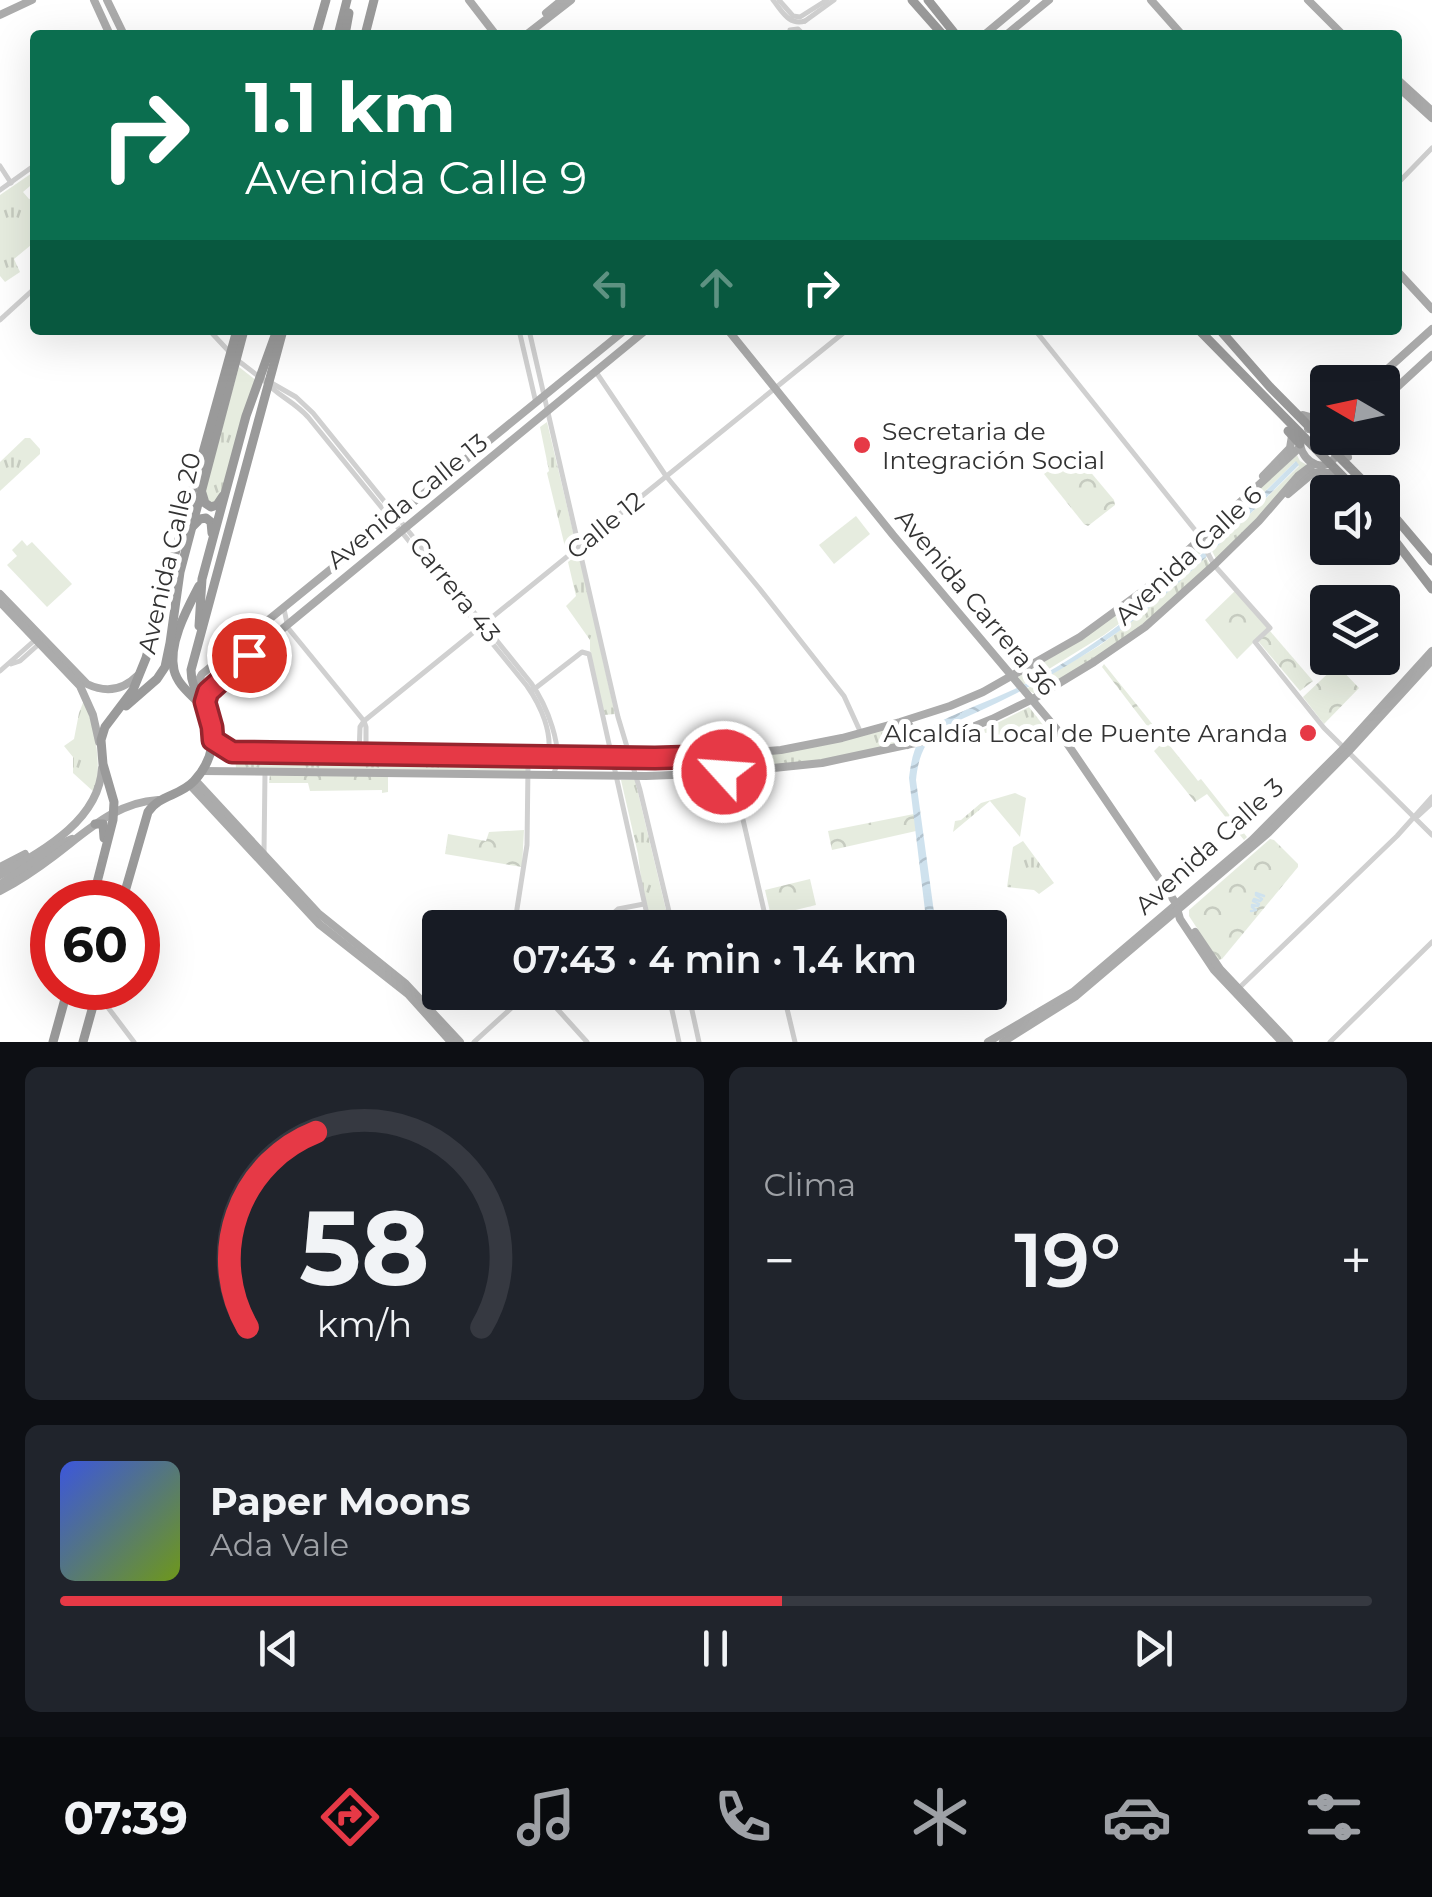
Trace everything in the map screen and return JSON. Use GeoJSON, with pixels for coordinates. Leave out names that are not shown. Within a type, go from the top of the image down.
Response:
{"type":"FeatureCollection","features":[{"type":"Feature","properties":{"kind":"highway"},"geometry":{"type":"LineString","coordinates":[[317,30],[326,0]]}},
{"type":"Feature","properties":{"kind":"highway"},"geometry":{"type":"LineString","coordinates":[[339,30],[350,0]]}},
{"type":"Feature","properties":{"kind":"highway"},"geometry":{"type":"LineString","coordinates":[[346,30],[350,0]]}},
{"type":"Feature","properties":{"kind":"highway"},"geometry":{"type":"LineString","coordinates":[[366,30],[374,0]]}},
{"type":"Feature","properties":{"kind":"highway"},"geometry":{"type":"LineString","coordinates":[[912,0],[928,6],[951,30]]}},
{"type":"Feature","properties":{"kind":"highway"},"geometry":{"type":"LineString","coordinates":[[928,6],[940,30]]}},
{"type":"Feature","properties":{"kind":"highway"},"geometry":{"type":"LineString","coordinates":[[320,19],[343,15]]}},
{"type":"Feature","properties":{"kind":"highway"},"geometry":{"type":"LineString","coordinates":[[230,358],[238,335]]}},
{"type":"Feature","properties":{"kind":"highway","name":"Avenida Calle 20"},"geometry":{"type":"LineString","coordinates":[[100,751],[105,726],[133,690],[144,664],[238,335]]}},
{"type":"Feature","properties":{"kind":"highway","name":"Avenida Calle 20"},"geometry":{"type":"LineString","coordinates":[[195,654],[202,579],[242,435],[265,381],[279,335]]}},
{"type":"Feature","properties":{"kind":"highway"},"geometry":{"type":"LineString","coordinates":[[1204,335],[1300,446]]}},
{"type":"Feature","properties":{"kind":"highway"},"geometry":{"type":"LineString","coordinates":[[1229,335],[1246,360],[1295,413],[1358,475]]}},
{"type":"Feature","properties":{"kind":"highway"},"geometry":{"type":"LineString","coordinates":[[1230,335],[1303,415],[1310,418]]}},
{"type":"Feature","properties":{"kind":"highway"},"geometry":{"type":"LineString","coordinates":[[1224,357],[1338,475]]}},
{"type":"Feature","properties":{"kind":"highway","name":"Avenida Calle 20"},"geometry":{"type":"LineString","coordinates":[[102,764],[109,725],[165,667],[183,562],[219,424],[230,358]]}},
{"type":"Feature","properties":{"kind":"highway","name":"Avenida Calle 20"},"geometry":{"type":"LineString","coordinates":[[207,711],[191,675],[263,408],[265,381]]}},
{"type":"Feature","properties":{"kind":"highway"},"geometry":{"type":"LineString","coordinates":[[216,406],[219,424]]}},
{"type":"Feature","properties":{"kind":"highway"},"geometry":{"type":"LineString","coordinates":[[242,435],[263,408]]}},
{"type":"Feature","properties":{"kind":"highway"},"geometry":{"type":"LineString","coordinates":[[1347,455],[1363,475]]}},
{"type":"Feature","properties":{"kind":"highway"},"geometry":{"type":"LineString","coordinates":[[1317,465],[1332,474]]}},
{"type":"Feature","properties":{"kind":"highway"},"geometry":{"type":"LineString","coordinates":[[202,491],[211,507],[226,491]]}},
{"type":"Feature","properties":{"kind":"highway"},"geometry":{"type":"LineString","coordinates":[[216,526],[238,496]]}},
{"type":"Feature","properties":{"kind":"highway"},"geometry":{"type":"LineString","coordinates":[[192,528],[200,519],[209,519],[213,530],[211,546]]}},
{"type":"Feature","properties":{"kind":"highway"},"geometry":{"type":"LineString","coordinates":[[1400,519],[1432,560]]}},
{"type":"Feature","properties":{"kind":"highway"},"geometry":{"type":"LineString","coordinates":[[1400,548],[1432,589]]}},
{"type":"Feature","properties":{"kind":"highway"},"geometry":{"type":"LineString","coordinates":[[164,595],[183,562]]}},
{"type":"Feature","properties":{"kind":"highway"},"geometry":{"type":"LineString","coordinates":[[128,880],[143,820],[152,805],[196,779],[210,756],[213,740],[207,711],[182,686],[173,664],[178,634],[202,579]]}},
{"type":"Feature","properties":{"kind":"highway"},"geometry":{"type":"LineString","coordinates":[[98,880],[113,816],[112,794],[100,751]]}},
{"type":"Feature","properties":{"kind":"highway"},"geometry":{"type":"LineString","coordinates":[[96,824],[102,823],[105,829],[101,869]]}},
{"type":"Feature","properties":{"kind":"highway"},"geometry":{"type":"LineString","coordinates":[[54,1042],[62,1010]]}},
{"type":"Feature","properties":{"kind":"highway"},"geometry":{"type":"LineString","coordinates":[[85,1042],[91,1010]]}},
{"type":"Feature","properties":{"kind":"main road"},"geometry":{"type":"LineString","coordinates":[[0,13],[22,0]]}},
{"type":"Feature","properties":{"kind":"main road"},"geometry":{"type":"LineString","coordinates":[[0,13],[32,0]]}},
{"type":"Feature","properties":{"kind":"main road"},"geometry":{"type":"LineString","coordinates":[[94,0],[108,30]]}},
{"type":"Feature","properties":{"kind":"main road"},"geometry":{"type":"LineString","coordinates":[[107,0],[122,30]]}},
{"type":"Feature","properties":{"kind":"main road"},"geometry":{"type":"LineString","coordinates":[[467,0],[489,30]]}},
{"type":"Feature","properties":{"kind":"main road"},"geometry":{"type":"LineString","coordinates":[[523,30],[562,0]]}},
{"type":"Feature","properties":{"kind":"main road"},"geometry":{"type":"LineString","coordinates":[[532,30],[571,0]]}},
{"type":"Feature","properties":{"kind":"main road"},"geometry":{"type":"LineString","coordinates":[[990,30],[1026,0]]}},
{"type":"Feature","properties":{"kind":"main road"},"geometry":{"type":"LineString","coordinates":[[1012,30],[1048,0]]}},
{"type":"Feature","properties":{"kind":"main road"},"geometry":{"type":"LineString","coordinates":[[1151,0],[1178,30]]}},
{"type":"Feature","properties":{"kind":"main road"},"geometry":{"type":"LineString","coordinates":[[1312,0],[1342,30]]}},
{"type":"Feature","properties":{"kind":"main road"},"geometry":{"type":"LineString","coordinates":[[1402,88],[1432,114]]}},
{"type":"Feature","properties":{"kind":"main road"},"geometry":{"type":"LineString","coordinates":[[1402,276],[1432,310]]}},
{"type":"Feature","properties":{"kind":"main road"},"geometry":{"type":"LineString","coordinates":[[1392,365],[1432,328]]}},
{"type":"Feature","properties":{"kind":"main road","name":"Avenida Calle 13"},"geometry":{"type":"LineString","coordinates":[[196,692],[200,676],[619,335]]}},
{"type":"Feature","properties":{"kind":"main road","name":"Avenida Calle 13"},"geometry":{"type":"LineString","coordinates":[[207,711],[205,698],[210,689],[640,335]]}},
{"type":"Feature","properties":{"kind":"main road","name":"Avenida Carrera 36"},"geometry":{"type":"LineString","coordinates":[[732,335],[1060,733],[1178,907],[1180,920],[1196,938],[1214,970],[1285,1042]]}},
{"type":"Feature","properties":{"kind":"main road"},"geometry":{"type":"LineString","coordinates":[[1400,384],[1432,355]]}},
{"type":"Feature","properties":{"kind":"main road","name":"Avenida Calle 6"},"geometry":{"type":"LineString","coordinates":[[213,740],[224,749],[239,753],[706,757],[781,750],[900,722],[950,706],[1013,676],[1080,637],[1204,543],[1250,490],[1289,459],[1300,446],[1304,432],[1310,429]]}},
{"type":"Feature","properties":{"kind":"main road"},"geometry":{"type":"LineString","coordinates":[[1250,490],[1288,450],[1291,434]]}},
{"type":"Feature","properties":{"kind":"main road"},"geometry":{"type":"LineString","coordinates":[[1300,446],[1304,458],[1317,465]]}},
{"type":"Feature","properties":{"kind":"main road","name":"Avenida Calle 6"},"geometry":{"type":"LineString","coordinates":[[196,779],[220,771],[706,774],[822,764],[931,740],[972,728],[1032,699],[1145,627],[1211,558],[1273,506],[1298,476],[1334,460],[1336,455]]}},
{"type":"Feature","properties":{"kind":"main road"},"geometry":{"type":"LineString","coordinates":[[1273,506],[1313,472],[1332,474]]}},
{"type":"Feature","properties":{"kind":"main road"},"geometry":{"type":"LineString","coordinates":[[0,594],[85,694],[100,751]]}},
{"type":"Feature","properties":{"kind":"main road"},"geometry":{"type":"LineString","coordinates":[[0,602],[38,640]]}},
{"type":"Feature","properties":{"kind":"main road","name":"Avenida Calle 20"},"geometry":{"type":"LineString","coordinates":[[38,640],[88,684],[101,690],[131,682],[144,664]]}},
{"type":"Feature","properties":{"kind":"main road","name":"Avenida Calle 3"},"geometry":{"type":"LineString","coordinates":[[1346,750],[1432,652]]}},
{"type":"Feature","properties":{"kind":"main road","name":"Avenida Calle 3"},"geometry":{"type":"LineString","coordinates":[[1003,1042],[1076,996],[1234,859],[1432,660]]}},
{"type":"Feature","properties":{"kind":"main road"},"geometry":{"type":"LineString","coordinates":[[900,722],[912,731],[909,745]]}},
{"type":"Feature","properties":{"kind":"main road"},"geometry":{"type":"LineString","coordinates":[[597,757],[610,744]]}},
{"type":"Feature","properties":{"kind":"main road"},"geometry":{"type":"LineString","coordinates":[[723,756],[728,772]]}},
{"type":"Feature","properties":{"kind":"main road"},"geometry":{"type":"LineString","coordinates":[[706,757],[702,763],[706,774]]}},
{"type":"Feature","properties":{"kind":"main road"},"geometry":{"type":"LineString","coordinates":[[0,871],[47,844],[89,810],[100,788],[102,764]]}},
{"type":"Feature","properties":{"kind":"main road"},"geometry":{"type":"LineString","coordinates":[[207,794],[207,777],[220,771]]}},
{"type":"Feature","properties":{"kind":"main road"},"geometry":{"type":"LineString","coordinates":[[196,779],[318,913],[405,983],[460,1042]]}},
{"type":"Feature","properties":{"kind":"main road"},"geometry":{"type":"LineString","coordinates":[[196,779],[318,924],[408,994],[451,1042]]}},
{"type":"Feature","properties":{"kind":"main road"},"geometry":{"type":"LineString","coordinates":[[1,888],[60,844],[134,803],[158,800]]}},
{"type":"Feature","properties":{"kind":"main road","name":"Avenida Calle 3"},"geometry":{"type":"LineString","coordinates":[[988,1042],[1073,992],[1178,907]]}},
{"type":"Feature","properties":{"kind":"street"},"geometry":{"type":"LineString","coordinates":[[776,0],[793,16],[805,18]]}},
{"type":"Feature","properties":{"kind":"street"},"geometry":{"type":"LineString","coordinates":[[776,0],[792,24],[789,30]]}},
{"type":"Feature","properties":{"kind":"street"},"geometry":{"type":"LineString","coordinates":[[789,19],[796,22],[805,18],[831,0]]}},
{"type":"Feature","properties":{"kind":"street"},"geometry":{"type":"LineString","coordinates":[[802,30],[805,18]]}},
{"type":"Feature","properties":{"kind":"street"},"geometry":{"type":"LineString","coordinates":[[1402,179],[1432,148]]}},
{"type":"Feature","properties":{"kind":"street"},"geometry":{"type":"LineString","coordinates":[[0,166],[10,183]]}},
{"type":"Feature","properties":{"kind":"street"},"geometry":{"type":"LineString","coordinates":[[0,190],[30,169]]}},
{"type":"Feature","properties":{"kind":"street"},"geometry":{"type":"LineString","coordinates":[[0,320],[30,293]]}},
{"type":"Feature","properties":{"kind":"street","name":"Carrera 43"},"geometry":{"type":"LineString","coordinates":[[213,335],[230,358],[290,392],[308,408],[532,690],[550,719],[548,757],[557,769],[551,774]]}},
{"type":"Feature","properties":{"kind":"street"},"geometry":{"type":"LineString","coordinates":[[520,335],[540,400],[548,412],[604,660],[670,910]]}},
{"type":"Feature","properties":{"kind":"street"},"geometry":{"type":"LineString","coordinates":[[530,335],[540,400]]}},
{"type":"Feature","properties":{"kind":"street","name":"Calle 12"},"geometry":{"type":"LineString","coordinates":[[364,721],[841,335]]}},
{"type":"Feature","properties":{"kind":"street"},"geometry":{"type":"LineString","coordinates":[[1039,335],[1270,628],[1255,642],[1324,728],[1432,835]]}},
{"type":"Feature","properties":{"kind":"street"},"geometry":{"type":"LineString","coordinates":[[596,372],[666,476],[844,696],[861,733]]}},
{"type":"Feature","properties":{"kind":"street"},"geometry":{"type":"LineString","coordinates":[[284,609],[286,625],[364,721],[362,754]]}},
{"type":"Feature","properties":{"kind":"street"},"geometry":{"type":"LineString","coordinates":[[0,672],[38,640]]}},
{"type":"Feature","properties":{"kind":"street"},"geometry":{"type":"LineString","coordinates":[[532,690],[582,652],[590,656],[646,910]]}},
{"type":"Feature","properties":{"kind":"street"},"geometry":{"type":"LineString","coordinates":[[517,910],[527,845],[529,762],[548,757]]}},
{"type":"Feature","properties":{"kind":"street"},"geometry":{"type":"LineString","coordinates":[[264,855],[265,771]]}},
{"type":"Feature","properties":{"kind":"street"},"geometry":{"type":"LineString","coordinates":[[728,772],[763,910]]}},
{"type":"Feature","properties":{"kind":"street"},"geometry":{"type":"LineString","coordinates":[[1237,991],[1432,800]]}},
{"type":"Feature","properties":{"kind":"street"},"geometry":{"type":"LineString","coordinates":[[618,910],[644,904]]}},
{"type":"Feature","properties":{"kind":"street"},"geometry":{"type":"LineString","coordinates":[[1330,1042],[1432,942]]}},
{"type":"Feature","properties":{"kind":"street"},"geometry":{"type":"LineString","coordinates":[[85,1042],[93,1010]]}},
{"type":"Feature","properties":{"kind":"street"},"geometry":{"type":"LineString","coordinates":[[111,1010],[134,1042]]}},
{"type":"Feature","properties":{"kind":"street"},"geometry":{"type":"LineString","coordinates":[[474,1042],[509,1010]]}},
{"type":"Feature","properties":{"kind":"street"},"geometry":{"type":"LineString","coordinates":[[558,1010],[587,1042]]}},
{"type":"Feature","properties":{"kind":"street"},"geometry":{"type":"LineString","coordinates":[[672,1010],[679,1042]]}},
{"type":"Feature","properties":{"kind":"street"},"geometry":{"type":"LineString","coordinates":[[692,1010],[700,1042]]}},
{"type":"Feature","properties":{"kind":"street"},"geometry":{"type":"LineString","coordinates":[[787,1010],[795,1042]]}},
{"type":"Feature","properties":{"kind":"green space"},"geometry":{"type":"Polygon","coordinates":[[[30,174],[30,186],[23,192],[30,199],[30,246],[14,259],[20,272],[5,282],[0,276],[0,195],[30,174]]]}},
{"type":"Feature","properties":{"kind":"green space"},"geometry":{"type":"Polygon","coordinates":[[[239,367],[257,381],[219,500],[208,504],[204,489],[239,367]]]}},
{"type":"Feature","properties":{"kind":"green space"},"geometry":{"type":"Polygon","coordinates":[[[547,422],[576,544],[566,551],[540,427],[547,422]]]}},
{"type":"Feature","properties":{"kind":"green space"},"geometry":{"type":"Polygon","coordinates":[[[25,438],[30,438],[40,454],[0,491],[0,462],[25,438]]]}},
{"type":"Feature","properties":{"kind":"green space"},"geometry":{"type":"Polygon","coordinates":[[[1072,450],[1114,500],[1115,505],[1088,526],[1044,474],[1072,450]]]}},
{"type":"Feature","properties":{"kind":"green space"},"geometry":{"type":"Polygon","coordinates":[[[1297,455],[1307,465],[1216,559],[1212,551],[1299,466],[1295,462],[1210,545],[1206,536],[1297,455]]]}},
{"type":"Feature","properties":{"kind":"green space"},"geometry":{"type":"Polygon","coordinates":[[[856,516],[870,534],[834,564],[819,545],[856,516]]]}},
{"type":"Feature","properties":{"kind":"green space"},"geometry":{"type":"Polygon","coordinates":[[[22,540],[27,546],[32,542],[72,584],[47,607],[7,565],[17,556],[12,550],[22,540]]]}},
{"type":"Feature","properties":{"kind":"green space"},"geometry":{"type":"Polygon","coordinates":[[[1198,543],[1203,551],[1147,603],[1023,685],[1018,677],[1054,656],[1198,543]]]}},
{"type":"Feature","properties":{"kind":"green space"},"geometry":{"type":"Polygon","coordinates":[[[579,553],[615,714],[604,715],[590,640],[566,606],[576,596],[568,562],[579,553]]]}},
{"type":"Feature","properties":{"kind":"green space"},"geometry":{"type":"Polygon","coordinates":[[[1206,557],[1210,565],[1169,604],[1115,645],[1035,694],[1026,689],[1099,646],[1206,557]]]}},
{"type":"Feature","properties":{"kind":"green space"},"geometry":{"type":"Polygon","coordinates":[[[1235,591],[1268,628],[1237,659],[1205,620],[1235,591]]]}},
{"type":"Feature","properties":{"kind":"green space"},"geometry":{"type":"Polygon","coordinates":[[[1270,631],[1313,681],[1300,691],[1258,641],[1270,631]]]}},
{"type":"Feature","properties":{"kind":"green space"},"geometry":{"type":"Polygon","coordinates":[[[1104,664],[1198,781],[1201,779],[1247,837],[1244,840],[1207,794],[1195,802],[1154,751],[1161,744],[1102,667],[1104,664]]]}},
{"type":"Feature","properties":{"kind":"green space"},"geometry":{"type":"Polygon","coordinates":[[[1326,675],[1347,675],[1359,688],[1324,724],[1303,697],[1326,675]]]}},
{"type":"Feature","properties":{"kind":"green space"},"geometry":{"type":"Polygon","coordinates":[[[84,700],[96,746],[95,793],[73,773],[73,757],[64,746],[74,739],[84,700]]]}},
{"type":"Feature","properties":{"kind":"green space"},"geometry":{"type":"Polygon","coordinates":[[[1029,707],[1043,725],[1042,740],[979,732],[1029,707]]]}},
{"type":"Feature","properties":{"kind":"green space"},"geometry":{"type":"Polygon","coordinates":[[[901,724],[911,733],[907,742],[813,763],[732,769],[729,758],[901,724]]]}},
{"type":"Feature","properties":{"kind":"green space"},"geometry":{"type":"Polygon","coordinates":[[[235,755],[530,758],[526,771],[236,768],[235,755]]]}},
{"type":"Feature","properties":{"kind":"green space"},"geometry":{"type":"Polygon","coordinates":[[[270,774],[388,775],[388,792],[310,791],[308,783],[269,783],[270,774]]]}},
{"type":"Feature","properties":{"kind":"green space"},"geometry":{"type":"Polygon","coordinates":[[[621,780],[635,780],[666,910],[648,910],[621,780]]]}},
{"type":"Feature","properties":{"kind":"green space"},"geometry":{"type":"Polygon","coordinates":[[[1015,793],[1026,798],[1020,837],[990,801],[953,832],[955,821],[981,803],[1015,793]]]}},
{"type":"Feature","properties":{"kind":"green space"},"geometry":{"type":"Polygon","coordinates":[[[914,814],[916,831],[832,850],[828,831],[914,814]]]}},
{"type":"Feature","properties":{"kind":"green space"},"geometry":{"type":"Polygon","coordinates":[[[524,830],[522,867],[445,854],[448,834],[486,841],[489,832],[524,830]]]}},
{"type":"Feature","properties":{"kind":"green space"},"geometry":{"type":"Polygon","coordinates":[[[1270,839],[1298,867],[1218,960],[1189,916],[1189,910],[1270,839]]]}},
{"type":"Feature","properties":{"kind":"green space"},"geometry":{"type":"Polygon","coordinates":[[[1023,841],[1054,883],[1039,894],[1007,887],[1013,847],[1023,841]]]}},
{"type":"Feature","properties":{"kind":"green space"},"geometry":{"type":"Polygon","coordinates":[[[810,879],[816,905],[770,910],[765,890],[810,879]]]}},
{"type":"Feature","properties":{"kind":"water"},"geometry":{"type":"Polygon","coordinates":[[[1296,461],[1299,465],[1227,537],[1126,626],[1060,670],[941,728],[930,739],[920,758],[916,780],[934,910],[925,910],[909,778],[921,737],[937,723],[1055,668],[1119,625],[1185,570],[1296,461]]]}},
{"type":"Feature","properties":{"kind":"waterway"},"geometry":{"type":"LineString","coordinates":[[1251,911],[1256,910],[1252,905],[1259,904],[1254,899],[1262,899],[1256,893],[1264,896]]}},
{"type":"Feature","properties":{"kind":"place","name":"Secretaria de Integración Social"},"geometry":{"type":"Point","coordinates":[862,445]}},
{"type":"Feature","properties":{"kind":"place","name":"Alcaldía Local de Puente Aranda"},"geometry":{"type":"Point","coordinates":[1308,733]}},
{"type":"Feature","properties":{"kind":"route"},"geometry":{"type":"LineString","coordinates":[[249,655],[205,698],[213,740],[232,752],[723,756],[728,764],[724,772]]}}]}
